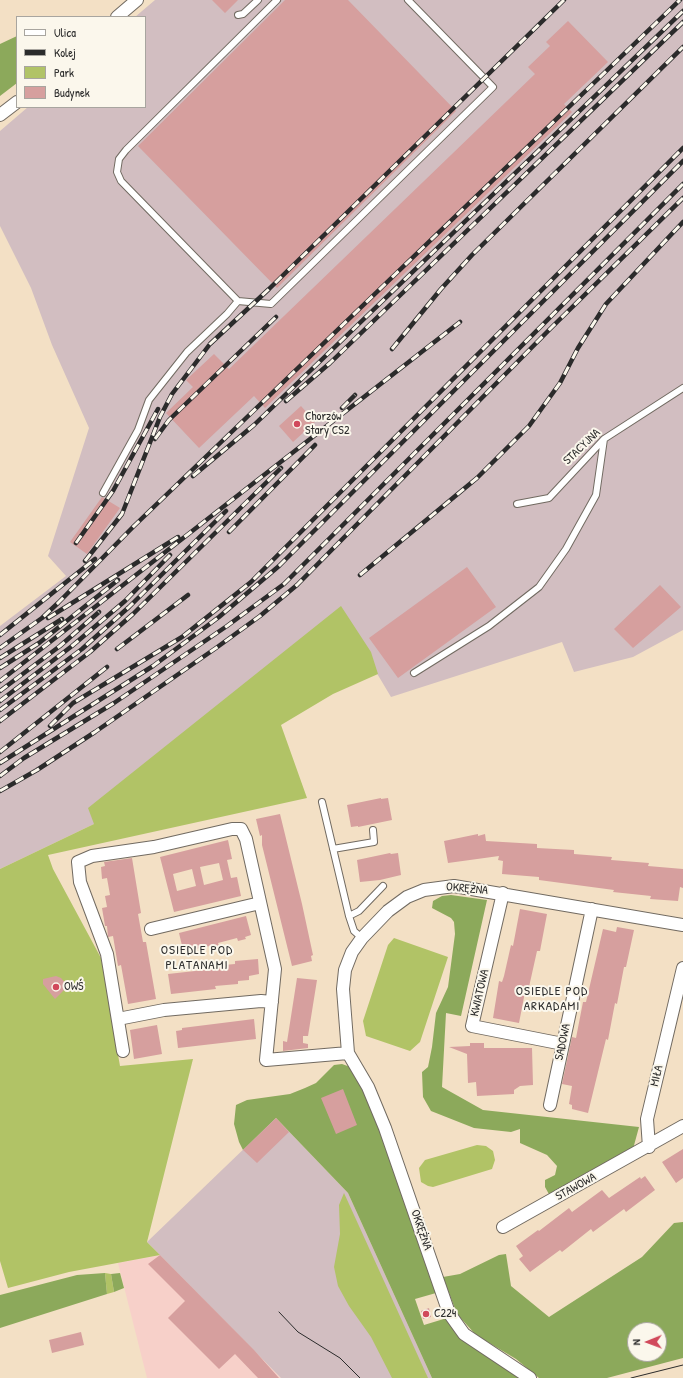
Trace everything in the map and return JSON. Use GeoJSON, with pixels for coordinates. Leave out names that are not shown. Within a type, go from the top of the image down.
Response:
{"type":"FeatureCollection","features":[{"type":"Feature","properties":{"kind":"street"},"geometry":{"type":"LineString","coordinates":[[118,16],[137,0]]}},
{"type":"Feature","properties":{"kind":"street"},"geometry":{"type":"LineString","coordinates":[[0,114],[16,103]]}},
{"type":"Feature","properties":{"kind":"street"},"geometry":{"type":"LineString","coordinates":[[123,1051],[107,954],[80,882],[78,862],[99,855],[154,847],[232,829],[240,830],[246,838],[275,969],[266,1060],[348,1053]]}},
{"type":"Feature","properties":{"kind":"street","name":"OKRĘŻNA"},"geometry":{"type":"LineString","coordinates":[[530,1378],[464,1334],[449,1313],[385,1128],[368,1087],[348,1053],[343,989],[348,961],[362,938],[394,906],[407,897],[424,890],[454,886],[683,924]]}},
{"type":"Feature","properties":{"kind":"street","name":"KWIATOWA"},"geometry":{"type":"LineString","coordinates":[[503,893],[472,1026],[563,1044]]}},
{"type":"Feature","properties":{"kind":"street"},"geometry":{"type":"LineString","coordinates":[[151,929],[260,903]]}},
{"type":"Feature","properties":{"kind":"street","name":"SADOWA"},"geometry":{"type":"LineString","coordinates":[[550,1104],[592,909]]}},
{"type":"Feature","properties":{"kind":"street","name":"MIŁA"},"geometry":{"type":"LineString","coordinates":[[649,1147],[647,1119],[683,968]]}},
{"type":"Feature","properties":{"kind":"street"},"geometry":{"type":"LineString","coordinates":[[118,1019],[164,1010],[261,1001],[272,1002]]}},
{"type":"Feature","properties":{"kind":"street"},"geometry":{"type":"LineString","coordinates":[[649,1147],[683,1126]]}},
{"type":"Feature","properties":{"kind":"street","name":"STAWOWA"},"geometry":{"type":"LineString","coordinates":[[503,1227],[649,1147]]}},
{"type":"Feature","properties":{"kind":"lane"},"geometry":{"type":"LineString","coordinates":[[238,15],[243,14],[258,0]]}},
{"type":"Feature","properties":{"kind":"lane"},"geometry":{"type":"LineString","coordinates":[[273,1],[126,150],[119,160],[117,172],[121,182],[238,301],[271,304],[493,87],[408,0]]}},
{"type":"Feature","properties":{"kind":"lane"},"geometry":{"type":"LineString","coordinates":[[103,493],[138,430],[153,395],[187,352],[228,314],[238,301]]}},
{"type":"Feature","properties":{"kind":"lane","name":"STACYJNA"},"geometry":{"type":"LineString","coordinates":[[517,504],[549,498],[604,439],[683,388]]}},
{"type":"Feature","properties":{"kind":"lane"},"geometry":{"type":"LineString","coordinates":[[414,673],[489,626],[539,586],[566,549],[596,495],[604,439]]}},
{"type":"Feature","properties":{"kind":"lane"},"geometry":{"type":"LineString","coordinates":[[322,802],[349,916],[354,931],[362,938]]}},
{"type":"Feature","properties":{"kind":"lane"},"geometry":{"type":"LineString","coordinates":[[333,849],[374,842],[373,830]]}},
{"type":"Feature","properties":{"kind":"lane"},"geometry":{"type":"LineString","coordinates":[[349,916],[358,911],[383,886]]}},
{"type":"Feature","properties":{"kind":"shaded area"},"geometry":{"type":"Polygon","coordinates":[[[155,0],[683,0],[683,630],[633,657],[574,672],[562,642],[391,697],[341,613],[94,824],[0,869],[0,626],[66,576],[48,556],[89,428],[52,345],[31,288],[0,226],[0,131],[27,108],[146,108],[146,16],[136,16],[155,0]]]}},
{"type":"Feature","properties":{"kind":"shaded area"},"geometry":{"type":"Polygon","coordinates":[[[276,1118],[348,1193],[432,1378],[281,1378],[147,1242],[276,1118]]]}},
{"type":"Feature","properties":{"kind":"shaded area"},"geometry":{"type":"Polygon","coordinates":[[[160,1255],[281,1378],[147,1378],[118,1263],[160,1255]]]}},
{"type":"Feature","properties":{"kind":"green space"},"geometry":{"type":"Polygon","coordinates":[[[16,36],[16,84],[0,96],[0,44],[16,36]]]}},
{"type":"Feature","properties":{"kind":"green space"},"geometry":{"type":"Polygon","coordinates":[[[341,606],[371,652],[378,674],[333,694],[281,725],[307,798],[48,855],[53,869],[101,958],[120,1066],[193,1059],[147,1242],[160,1255],[69,1272],[8,1288],[0,1261],[0,869],[94,824],[88,808],[341,606]]]}},
{"type":"Feature","properties":{"kind":"green space"},"geometry":{"type":"Polygon","coordinates":[[[451,895],[487,900],[461,1016],[446,1013],[442,1087],[483,1110],[639,1127],[633,1149],[550,1196],[545,1187],[545,1180],[555,1175],[557,1166],[547,1155],[520,1143],[520,1129],[511,1132],[474,1128],[431,1111],[423,1097],[422,1072],[428,1067],[436,1013],[448,987],[455,934],[454,922],[451,918],[432,908],[433,901],[442,896],[451,895]]]}},
{"type":"Feature","properties":{"kind":"green space"},"geometry":{"type":"Polygon","coordinates":[[[394,938],[448,957],[420,1042],[410,1051],[366,1036],[363,1021],[388,945],[394,938]]]}},
{"type":"Feature","properties":{"kind":"green space"},"geometry":{"type":"Polygon","coordinates":[[[342,1064],[353,1068],[374,1114],[436,1293],[415,1299],[424,1325],[447,1318],[522,1378],[432,1378],[348,1193],[276,1118],[243,1150],[234,1124],[236,1105],[247,1100],[290,1094],[316,1083],[334,1065],[342,1064]]]}},
{"type":"Feature","properties":{"kind":"green space"},"geometry":{"type":"Polygon","coordinates":[[[477,1145],[486,1146],[493,1151],[495,1160],[492,1169],[433,1187],[421,1182],[419,1168],[425,1160],[477,1145]]]}},
{"type":"Feature","properties":{"kind":"green space"},"geometry":{"type":"Polygon","coordinates":[[[344,1193],[428,1378],[392,1378],[371,1337],[349,1306],[338,1286],[334,1267],[340,1234],[339,1205],[344,1193]]]}},
{"type":"Feature","properties":{"kind":"green space"},"geometry":{"type":"Polygon","coordinates":[[[683,1222],[683,1358],[607,1378],[539,1378],[516,1359],[476,1335],[457,1314],[443,1277],[460,1274],[499,1255],[506,1254],[511,1286],[549,1317],[642,1257],[674,1223],[683,1222]]]}},
{"type":"Feature","properties":{"kind":"green space"},"geometry":{"type":"Polygon","coordinates":[[[105,1273],[111,1274],[114,1292],[107,1294],[105,1273]]]}},
{"type":"Feature","properties":{"kind":"green space"},"geometry":{"type":"Polygon","coordinates":[[[105,1273],[107,1294],[0,1328],[0,1295],[77,1275],[105,1273]]]}},
{"type":"Feature","properties":{"kind":"green space"},"geometry":{"type":"Polygon","coordinates":[[[120,1273],[124,1288],[114,1292],[111,1274],[120,1273]]]}},
{"type":"Feature","properties":{"kind":"building"},"geometry":{"type":"Polygon","coordinates":[[[212,0],[238,0],[225,13],[212,0]]]}},
{"type":"Feature","properties":{"kind":"building"},"geometry":{"type":"Polygon","coordinates":[[[285,0],[348,0],[456,111],[277,288],[138,146],[285,0]]]}},
{"type":"Feature","properties":{"kind":"building"},"geometry":{"type":"Polygon","coordinates":[[[568,21],[608,62],[564,104],[572,112],[265,408],[254,396],[199,448],[166,413],[193,387],[186,380],[214,354],[229,369],[535,74],[528,67],[550,46],[546,42],[568,21]]]}},
{"type":"Feature","properties":{"kind":"building","name":"Chorzów Stary CS2"},"geometry":{"type":"Polygon","coordinates":[[[301,406],[315,422],[293,442],[279,426],[301,406]]]}},
{"type":"Feature","properties":{"kind":"building"},"geometry":{"type":"Polygon","coordinates":[[[102,497],[120,508],[87,554],[70,542],[102,497]]]}},
{"type":"Feature","properties":{"kind":"building"},"geometry":{"type":"Polygon","coordinates":[[[467,567],[496,607],[398,678],[369,638],[467,567]]]}},
{"type":"Feature","properties":{"kind":"building"},"geometry":{"type":"Polygon","coordinates":[[[660,585],[681,607],[633,648],[614,629],[660,585]]]}},
{"type":"Feature","properties":{"kind":"building"},"geometry":{"type":"Polygon","coordinates":[[[388,798],[392,820],[351,827],[347,805],[388,798]]]}},
{"type":"Feature","properties":{"kind":"building"},"geometry":{"type":"Polygon","coordinates":[[[280,814],[313,955],[311,956],[312,961],[292,966],[262,845],[262,835],[260,836],[256,819],[280,814]]]}},
{"type":"Feature","properties":{"kind":"building"},"geometry":{"type":"Polygon","coordinates":[[[478,834],[478,836],[485,834],[486,841],[537,844],[537,848],[574,850],[574,854],[612,857],[611,860],[649,863],[648,866],[683,869],[683,888],[680,887],[678,901],[650,899],[651,896],[613,892],[614,890],[539,880],[539,877],[502,874],[503,861],[498,860],[499,856],[448,863],[444,841],[478,834]]]}},
{"type":"Feature","properties":{"kind":"building"},"geometry":{"type":"Polygon","coordinates":[[[228,840],[232,859],[227,860],[231,878],[237,877],[241,896],[174,912],[160,857],[228,840]],[[219,863],[200,867],[204,885],[223,880],[219,863]],[[192,869],[173,874],[177,891],[196,886],[192,869]]]}},
{"type":"Feature","properties":{"kind":"building"},"geometry":{"type":"Polygon","coordinates":[[[390,853],[398,853],[401,875],[380,880],[360,882],[357,860],[390,853]]]}},
{"type":"Feature","properties":{"kind":"building"},"geometry":{"type":"Polygon","coordinates":[[[132,858],[141,913],[138,914],[143,942],[146,942],[156,999],[128,1004],[121,965],[118,966],[113,936],[108,937],[107,926],[105,926],[102,908],[107,907],[105,896],[110,895],[107,878],[102,879],[101,867],[105,866],[104,862],[132,858]]]}},
{"type":"Feature","properties":{"kind":"building"},"geometry":{"type":"Polygon","coordinates":[[[520,909],[547,914],[540,951],[537,951],[529,987],[526,987],[519,1023],[493,1018],[499,981],[502,982],[511,945],[513,946],[520,909]]]}},
{"type":"Feature","properties":{"kind":"building"},"geometry":{"type":"Polygon","coordinates":[[[246,916],[251,935],[245,937],[246,939],[238,941],[237,938],[218,943],[219,946],[211,948],[210,946],[191,950],[192,952],[184,954],[179,933],[246,916]]]}},
{"type":"Feature","properties":{"kind":"building"},"geometry":{"type":"Polygon","coordinates":[[[617,927],[634,930],[626,967],[624,967],[617,1004],[615,1003],[608,1040],[606,1039],[588,1113],[572,1109],[572,1105],[569,1104],[572,1086],[562,1084],[572,1037],[576,1038],[583,1002],[586,1002],[603,929],[616,932],[617,927]]]}},
{"type":"Feature","properties":{"kind":"building"},"geometry":{"type":"Polygon","coordinates":[[[258,959],[259,974],[249,976],[249,980],[238,981],[238,984],[215,986],[216,989],[171,994],[168,974],[213,969],[213,966],[235,964],[235,961],[258,959]]]}},
{"type":"Feature","properties":{"kind":"building","name":"OWŚ"},"geometry":{"type":"Polygon","coordinates":[[[56,976],[61,978],[68,986],[55,999],[43,984],[43,979],[56,976]]]}},
{"type":"Feature","properties":{"kind":"building"},"geometry":{"type":"Polygon","coordinates":[[[297,978],[317,980],[308,1036],[303,1036],[303,1043],[308,1044],[308,1048],[283,1051],[283,1041],[287,1042],[297,978]]]}},
{"type":"Feature","properties":{"kind":"building"},"geometry":{"type":"Polygon","coordinates":[[[254,1019],[256,1039],[178,1048],[176,1031],[182,1030],[182,1028],[254,1019]]]}},
{"type":"Feature","properties":{"kind":"building"},"geometry":{"type":"Polygon","coordinates":[[[157,1025],[162,1054],[134,1059],[130,1030],[157,1025]]]}},
{"type":"Feature","properties":{"kind":"building"},"geometry":{"type":"Polygon","coordinates":[[[470,1043],[484,1043],[484,1048],[532,1048],[533,1085],[520,1086],[514,1090],[514,1094],[477,1096],[476,1082],[468,1083],[467,1054],[449,1047],[470,1046],[470,1043]]]}},
{"type":"Feature","properties":{"kind":"building"},"geometry":{"type":"Polygon","coordinates":[[[343,1089],[357,1125],[336,1134],[321,1098],[343,1089]]]}},
{"type":"Feature","properties":{"kind":"building"},"geometry":{"type":"Polygon","coordinates":[[[276,1118],[289,1132],[257,1163],[243,1150],[276,1118]]]}},
{"type":"Feature","properties":{"kind":"building"},"geometry":{"type":"Polygon","coordinates":[[[683,1149],[683,1178],[676,1183],[662,1162],[683,1149]]]}},
{"type":"Feature","properties":{"kind":"building"},"geometry":{"type":"Polygon","coordinates":[[[645,1176],[655,1190],[626,1212],[624,1209],[593,1232],[591,1229],[562,1252],[560,1250],[530,1272],[519,1259],[523,1256],[516,1246],[538,1230],[539,1231],[569,1208],[572,1212],[602,1190],[609,1198],[640,1177],[641,1179],[645,1176]]]}},
{"type":"Feature","properties":{"kind":"building"},"geometry":{"type":"Polygon","coordinates":[[[160,1255],[254,1350],[279,1378],[258,1378],[235,1354],[219,1369],[168,1318],[185,1301],[148,1264],[160,1255]]]}},
{"type":"Feature","properties":{"kind":"building","name":"C224"},"geometry":{"type":"Polygon","coordinates":[[[429,1308],[431,1317],[423,1319],[421,1311],[429,1308]]]}},
{"type":"Feature","properties":{"kind":"building"},"geometry":{"type":"Polygon","coordinates":[[[81,1332],[84,1345],[52,1353],[49,1340],[81,1332]]]}},
{"type":"Feature","properties":{"kind":"tram line"},"geometry":{"type":"LineString","coordinates":[[279,1312],[298,1332],[340,1358],[360,1378]]}},
{"type":"Feature","properties":{"kind":"tram line"},"geometry":{"type":"LineString","coordinates":[[631,1378],[683,1365]]}},
{"type":"Feature","properties":{"kind":"railway"},"geometry":{"type":"LineString","coordinates":[[85,561],[122,514],[160,417],[172,394],[210,344],[269,289],[564,0]]}},
{"type":"Feature","properties":{"kind":"railway"},"geometry":{"type":"LineString","coordinates":[[0,648],[42,618],[58,603],[134,526],[680,0]]}},
{"type":"Feature","properties":{"kind":"railway"},"geometry":{"type":"LineString","coordinates":[[193,476],[254,425],[683,11]]}},
{"type":"Feature","properties":{"kind":"railway"},"geometry":{"type":"LineString","coordinates":[[286,401],[330,363],[683,22]]}},
{"type":"Feature","properties":{"kind":"railway"},"geometry":{"type":"LineString","coordinates":[[392,349],[441,289],[472,255],[683,47]]}},
{"type":"Feature","properties":{"kind":"railway"},"geometry":{"type":"LineString","coordinates":[[50,726],[73,703],[182,637],[251,582],[683,148]]}},
{"type":"Feature","properties":{"kind":"railway"},"geometry":{"type":"LineString","coordinates":[[0,763],[153,666],[219,617],[279,566],[683,161]]}},
{"type":"Feature","properties":{"kind":"railway"},"geometry":{"type":"LineString","coordinates":[[0,776],[24,758],[114,703],[227,626],[284,584],[683,184]]}},
{"type":"Feature","properties":{"kind":"railway"},"geometry":{"type":"LineString","coordinates":[[0,791],[37,770],[95,732],[260,616],[297,585],[550,329],[683,198]]}},
{"type":"Feature","properties":{"kind":"railway"},"geometry":{"type":"LineString","coordinates":[[360,575],[477,478],[529,426],[560,383],[578,348],[606,304],[683,222]]}},
{"type":"Feature","properties":{"kind":"railway"},"geometry":{"type":"LineString","coordinates":[[155,439],[169,420],[276,317]]}},
{"type":"Feature","properties":{"kind":"railway"},"geometry":{"type":"LineString","coordinates":[[0,681],[460,322]]}},
{"type":"Feature","properties":{"kind":"railway"},"geometry":{"type":"LineString","coordinates":[[342,408],[355,395]]}},
{"type":"Feature","properties":{"kind":"railway"},"geometry":{"type":"LineString","coordinates":[[76,543],[113,491],[158,409]]}},
{"type":"Feature","properties":{"kind":"railway"},"geometry":{"type":"LineString","coordinates":[[229,532],[315,445]]}},
{"type":"Feature","properties":{"kind":"railway"},"geometry":{"type":"LineString","coordinates":[[0,721],[90,652],[133,614],[281,468]]}},
{"type":"Feature","properties":{"kind":"railway"},"geometry":{"type":"LineString","coordinates":[[0,710],[82,649],[129,607],[226,511]]}},
{"type":"Feature","properties":{"kind":"railway"},"geometry":{"type":"LineString","coordinates":[[48,618],[178,537]]}},
{"type":"Feature","properties":{"kind":"railway"},"geometry":{"type":"LineString","coordinates":[[0,701],[72,646],[125,601],[170,555]]}},
{"type":"Feature","properties":{"kind":"railway"},"geometry":{"type":"LineString","coordinates":[[0,635],[95,559]]}},
{"type":"Feature","properties":{"kind":"railway"},"geometry":{"type":"LineString","coordinates":[[0,668],[39,643],[118,580]]}},
{"type":"Feature","properties":{"kind":"railway"},"geometry":{"type":"LineString","coordinates":[[117,649],[188,595]]}},
{"type":"Feature","properties":{"kind":"railway"},"geometry":{"type":"LineString","coordinates":[[0,691],[60,646],[99,612]]}},
{"type":"Feature","properties":{"kind":"railway"},"geometry":{"type":"LineString","coordinates":[[0,658],[62,619]]}},
{"type":"Feature","properties":{"kind":"railway"},"geometry":{"type":"LineString","coordinates":[[0,752],[107,667]]}},
{"type":"Feature","properties":{"kind":"place","name":"Chorzów Stary CS2"},"geometry":{"type":"Point","coordinates":[297,424]}},
{"type":"Feature","properties":{"kind":"place","name":"OWŚ"},"geometry":{"type":"Point","coordinates":[56,987]}},
{"type":"Feature","properties":{"kind":"place","name":"C224"},"geometry":{"type":"Point","coordinates":[426,1314]}},
{"type":"Feature","properties":{"kind":"district","name":"OSIEDLE POD PLATANAMI"},"geometry":{"type":"Point","coordinates":[197,958]}},
{"type":"Feature","properties":{"kind":"district","name":"OSIEDLE POD ARKADAMI"},"geometry":{"type":"Point","coordinates":[552,1000]}}]}
